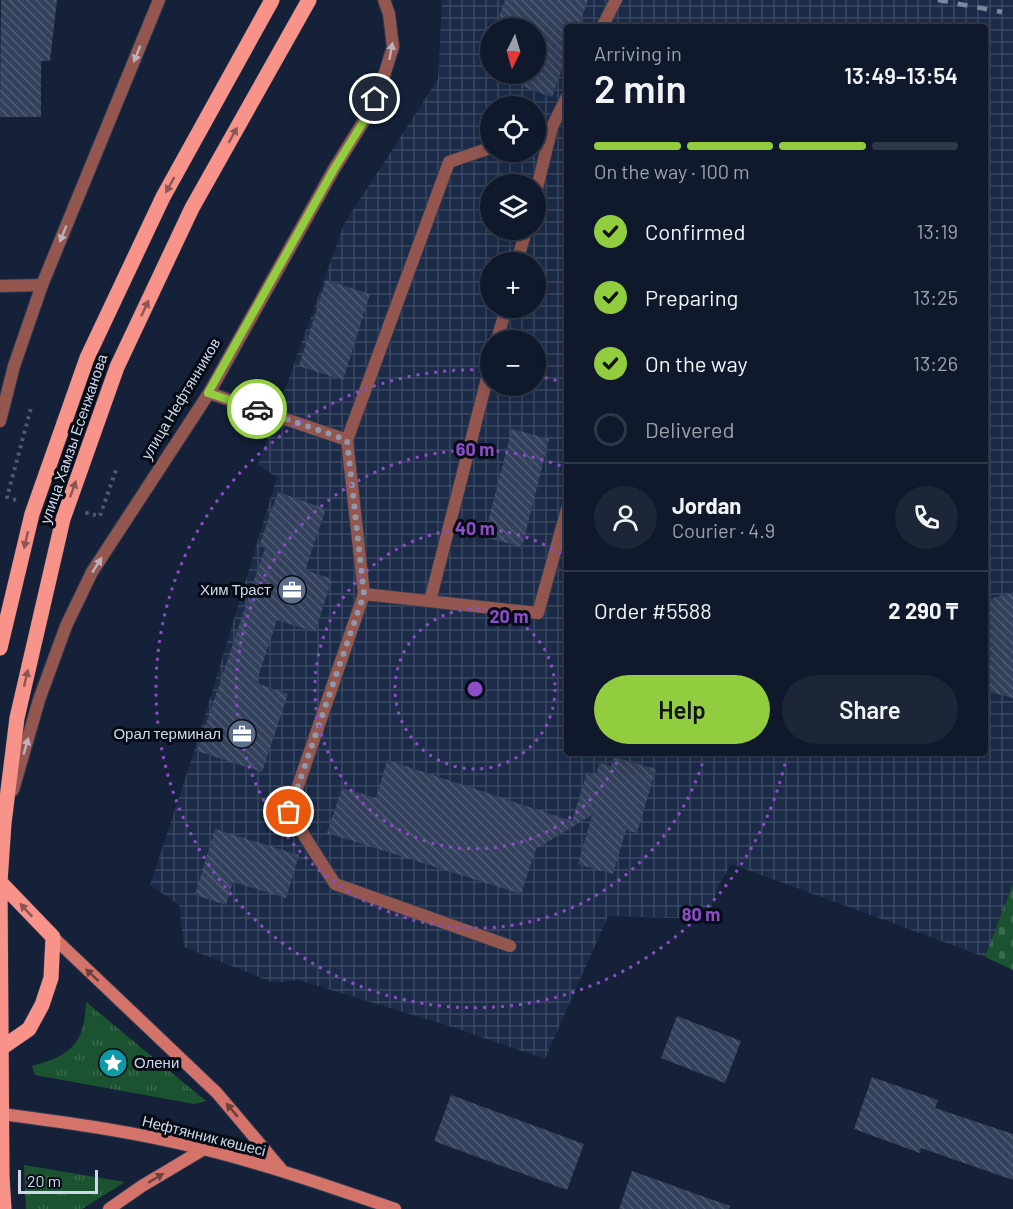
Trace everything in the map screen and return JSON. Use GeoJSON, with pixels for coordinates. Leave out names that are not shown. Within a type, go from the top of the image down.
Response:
{"type":"FeatureCollection","features":[{"type":"Feature","properties":{"kind":"main road","name":"улица Хамзы Есенжанова"},"geometry":{"type":"LineString","coordinates":[[0,648],[32,514],[87,358],[163,197],[272,0]]}},
{"type":"Feature","properties":{"kind":"main road","name":"улица Хамзы Есенжанова"},"geometry":{"type":"LineString","coordinates":[[4,1209],[1,1114],[0,882],[4,822],[17,718],[63,519],[117,367],[192,208],[309,0]]}},
{"type":"Feature","properties":{"kind":"main road"},"geometry":{"type":"LineString","coordinates":[[0,882],[53,937],[218,1093],[283,1171]]}},
{"type":"Feature","properties":{"kind":"main road"},"geometry":{"type":"LineString","coordinates":[[1,1049],[29,1029],[42,1005],[51,978],[53,937]]}},
{"type":"Feature","properties":{"kind":"main road","name":"Нефтянник көшесі"},"geometry":{"type":"LineString","coordinates":[[1,1114],[102,1127],[204,1149],[283,1171],[394,1209]]}},
{"type":"Feature","properties":{"kind":"main road"},"geometry":{"type":"LineString","coordinates":[[109,1209],[142,1186],[204,1149]]}},
{"type":"Feature","properties":{"kind":"street"},"geometry":{"type":"LineString","coordinates":[[0,421],[14,366],[42,285],[159,0]]}},
{"type":"Feature","properties":{"kind":"street","name":"улица Нефтянников"},"geometry":{"type":"LineString","coordinates":[[4,822],[39,700],[66,626],[92,572],[208,393],[334,169],[367,116],[382,82],[393,47],[389,14],[384,0]]}},
{"type":"Feature","properties":{"kind":"street"},"geometry":{"type":"LineString","coordinates":[[604,24],[616,0]]}},
{"type":"Feature","properties":{"kind":"street"},"geometry":{"type":"LineString","coordinates":[[540,174],[552,127],[564,104]]}},
{"type":"Feature","properties":{"kind":"street"},"geometry":{"type":"LineString","coordinates":[[546,129],[552,127]]}},
{"type":"Feature","properties":{"kind":"street"},"geometry":{"type":"LineString","coordinates":[[480,151],[449,162],[347,440],[364,594],[289,812],[335,884],[510,946]]}},
{"type":"Feature","properties":{"kind":"street"},"geometry":{"type":"LineString","coordinates":[[0,286],[42,285]]}},
{"type":"Feature","properties":{"kind":"street"},"geometry":{"type":"LineString","coordinates":[[208,393],[347,440]]}},
{"type":"Feature","properties":{"kind":"street"},"geometry":{"type":"LineString","coordinates":[[430,601],[483,396]]}},
{"type":"Feature","properties":{"kind":"street"},"geometry":{"type":"LineString","coordinates":[[364,594],[538,612],[564,520]]}},
{"type":"Feature","properties":{"kind":"path"},"geometry":{"type":"LineString","coordinates":[[91,503],[87,513],[100,516],[116,470]]}},
{"type":"Feature","properties":{"kind":"shaded area"},"geometry":{"type":"Polygon","coordinates":[[[442,0],[1013,0],[1013,883],[985,957],[731,864],[719,885],[707,919],[608,916],[545,1059],[446,1025],[298,980],[274,983],[184,947],[179,905],[150,885],[192,758],[277,477],[258,465],[344,224],[438,79],[442,0]]]}},
{"type":"Feature","properties":{"kind":"green space"},"geometry":{"type":"Polygon","coordinates":[[[1013,883],[1013,970],[985,957],[1013,883]]]}},
{"type":"Feature","properties":{"kind":"green space"},"geometry":{"type":"Polygon","coordinates":[[[86,1002],[206,1101],[194,1104],[35,1075],[32,1066],[57,1058],[73,1046],[79,1038],[83,1028],[86,1002]]]}},
{"type":"Feature","properties":{"kind":"green space"},"geometry":{"type":"Polygon","coordinates":[[[24,1165],[125,1182],[82,1209],[26,1209],[24,1165]]]}},
{"type":"Feature","properties":{"kind":"building"},"geometry":{"type":"Polygon","coordinates":[[[1,0],[57,0],[50,61],[41,61],[41,117],[0,117],[1,0]]]}},
{"type":"Feature","properties":{"kind":"building"},"geometry":{"type":"Polygon","coordinates":[[[505,0],[588,0],[579,24],[564,24],[564,64],[552,97],[515,84],[546,84],[546,18],[499,18],[505,0]]]}},
{"type":"Feature","properties":{"kind":"building"},"geometry":{"type":"Polygon","coordinates":[[[326,280],[370,294],[343,380],[299,366],[326,280]]]}},
{"type":"Feature","properties":{"kind":"building"},"geometry":{"type":"Polygon","coordinates":[[[512,429],[549,439],[522,547],[484,537],[512,429]]]}},
{"type":"Feature","properties":{"kind":"building"},"geometry":{"type":"Polygon","coordinates":[[[278,492],[326,509],[305,570],[332,579],[315,632],[277,620],[256,683],[288,694],[262,772],[197,751],[265,548],[259,546],[278,492]]]}},
{"type":"Feature","properties":{"kind":"building"},"geometry":{"type":"Polygon","coordinates":[[[1013,592],[1013,698],[988,692],[988,599],[1013,592]]]}},
{"type":"Feature","properties":{"kind":"building"},"geometry":{"type":"Polygon","coordinates":[[[614,757],[656,769],[637,833],[626,830],[613,874],[578,864],[592,815],[536,849],[521,894],[327,833],[342,788],[376,798],[387,760],[572,821],[587,772],[596,774],[599,763],[611,766],[614,757]]]}},
{"type":"Feature","properties":{"kind":"building"},"geometry":{"type":"Polygon","coordinates":[[[215,829],[299,855],[286,898],[233,882],[226,905],[195,895],[215,829]]]}},
{"type":"Feature","properties":{"kind":"building"},"geometry":{"type":"Polygon","coordinates":[[[677,1016],[741,1041],[725,1083],[661,1058],[677,1016]]]}},
{"type":"Feature","properties":{"kind":"building"},"geometry":{"type":"Polygon","coordinates":[[[872,1077],[938,1100],[935,1108],[1013,1134],[1013,1180],[921,1148],[920,1153],[854,1129],[872,1077]]]}},
{"type":"Feature","properties":{"kind":"building"},"geometry":{"type":"Polygon","coordinates":[[[451,1095],[584,1144],[567,1190],[434,1141],[451,1095]]]}},
{"type":"Feature","properties":{"kind":"building"},"geometry":{"type":"Polygon","coordinates":[[[632,1171],[730,1206],[729,1209],[619,1209],[632,1171]]]}},
{"type":"Feature","properties":{"kind":"railway"},"geometry":{"type":"LineString","coordinates":[[938,0],[1002,12]]}},
{"type":"Feature","properties":{"kind":"way so far"},"geometry":{"type":"LineString","coordinates":[[257,409],[347,440],[364,594],[289,812]]}},
{"type":"Feature","properties":{"kind":"place","name":"Хим Траст"},"geometry":{"type":"Point","coordinates":[292,590]}},
{"type":"Feature","properties":{"kind":"place","name":"Орал терминал"},"geometry":{"type":"Point","coordinates":[242,734]}},
{"type":"Feature","properties":{"kind":"place","name":"Олени"},"geometry":{"type":"Point","coordinates":[113,1063]}},
{"type":"Feature","properties":{"kind":"route"},"geometry":{"type":"LineString","coordinates":[[257,409],[208,393],[375,99]]}}]}
